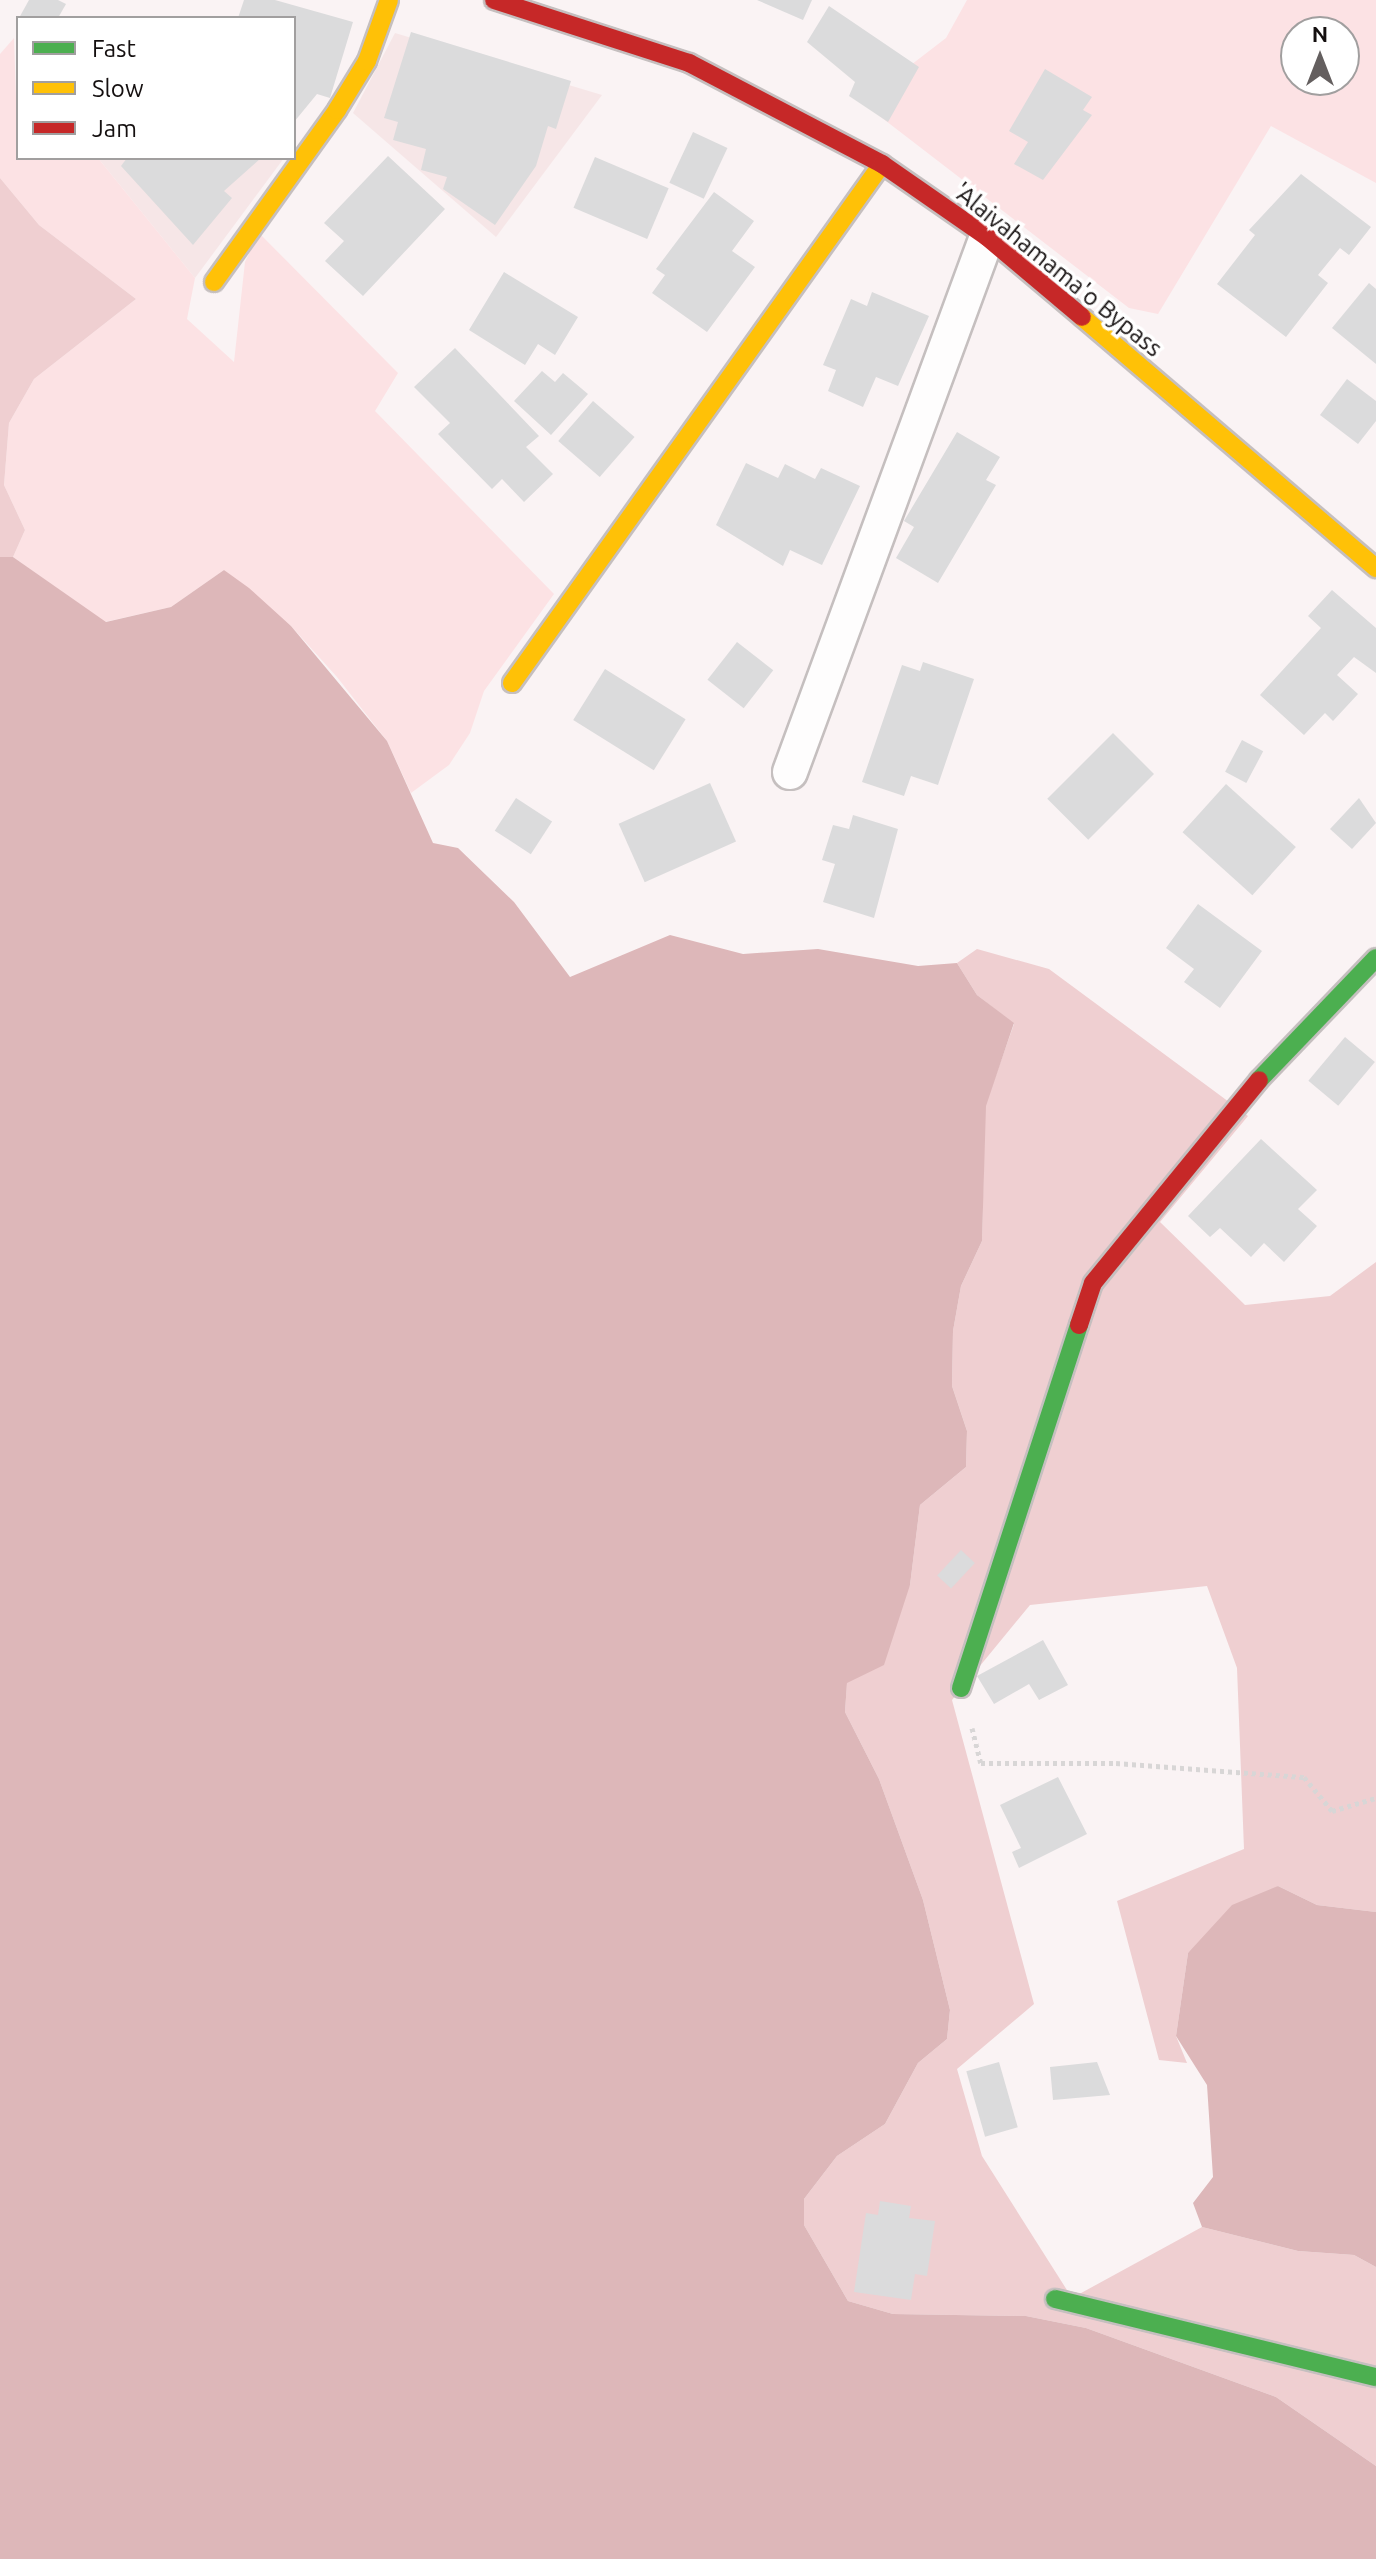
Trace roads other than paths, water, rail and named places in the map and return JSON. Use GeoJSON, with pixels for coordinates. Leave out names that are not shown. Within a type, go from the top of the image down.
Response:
{"type":"FeatureCollection","features":[{"type":"Feature","properties":{"kind":"street"},"geometry":{"type":"LineString","coordinates":[[214,282],[337,110],[367,61],[389,0]]}},
{"type":"Feature","properties":{"kind":"street","name":"'Alaivahamama'o Bypass"},"geometry":{"type":"LineString","coordinates":[[494,0],[689,63],[882,164],[987,237],[1376,568]]}},
{"type":"Feature","properties":{"kind":"street"},"geometry":{"type":"LineString","coordinates":[[512,683],[882,164]]}},
{"type":"Feature","properties":{"kind":"street"},"geometry":{"type":"LineString","coordinates":[[790,772],[987,237]]}},
{"type":"Feature","properties":{"kind":"street"},"geometry":{"type":"LineString","coordinates":[[961,1688],[1093,1283],[1235,1104],[1376,958]]}},
{"type":"Feature","properties":{"kind":"street"},"geometry":{"type":"LineString","coordinates":[[1055,2299],[1376,2377]]}}]}
